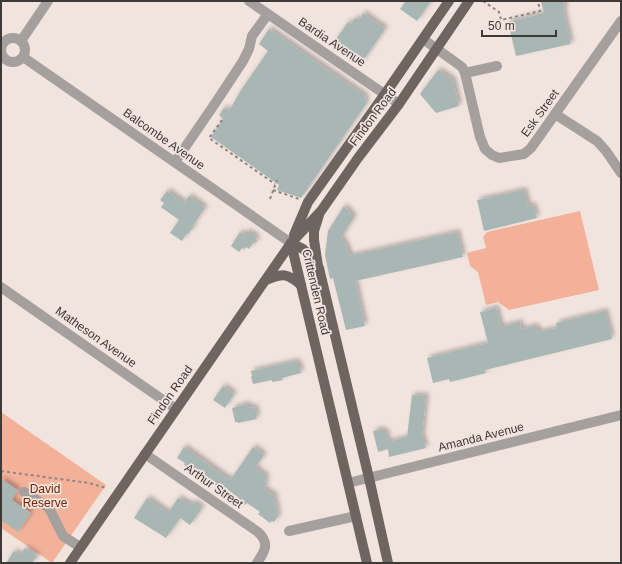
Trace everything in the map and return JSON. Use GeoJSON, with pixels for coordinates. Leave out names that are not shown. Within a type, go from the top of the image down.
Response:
{"type":"FeatureCollection","features":[{"type":"Feature","properties":{"kind":"main road","name":"Findon Road"},"geometry":{"type":"LineString","coordinates":[[291,243],[308,202],[449,1]]}},
{"type":"Feature","properties":{"kind":"main road","name":"Findon Road"},"geometry":{"type":"LineString","coordinates":[[70,563],[291,243],[321,212],[358,158],[400,104],[469,1]]}},
{"type":"Feature","properties":{"kind":"main road"},"geometry":{"type":"LineString","coordinates":[[352,140],[358,158]]}},
{"type":"Feature","properties":{"kind":"main road"},"geometry":{"type":"LineString","coordinates":[[319,268],[314,240],[314,231],[321,212]]}},
{"type":"Feature","properties":{"kind":"main road","name":"Crittenden Road"},"geometry":{"type":"LineString","coordinates":[[291,243],[303,249],[319,268],[388,563]]}},
{"type":"Feature","properties":{"kind":"main road","name":"Crittenden Road"},"geometry":{"type":"LineString","coordinates":[[291,243],[367,563]]}},
{"type":"Feature","properties":{"kind":"main road"},"geometry":{"type":"LineString","coordinates":[[266,280],[280,275],[287,275],[292,277],[301,285]]}},
{"type":"Feature","properties":{"kind":"street"},"geometry":{"type":"LineString","coordinates":[[20,41],[48,1]]}},
{"type":"Feature","properties":{"kind":"street","name":"Bardia Avenue"},"geometry":{"type":"LineString","coordinates":[[250,1],[400,104]]}},
{"type":"Feature","properties":{"kind":"street"},"geometry":{"type":"LineString","coordinates":[[175,162],[243,61],[249,49],[252,36],[268,14]]}},
{"type":"Feature","properties":{"kind":"street","name":"Esk Street"},"geometry":{"type":"LineString","coordinates":[[423,39],[462,67],[480,137],[485,149],[492,155],[499,158],[524,154],[531,148],[555,114],[617,35],[621,21]]}},
{"type":"Feature","properties":{"kind":"street"},"geometry":{"type":"LineString","coordinates":[[10,39],[20,41],[23,44],[25,51],[22,57],[17,61],[10,61],[4,64],[2,43],[10,39]]}},
{"type":"Feature","properties":{"kind":"street","name":"Balcombe Avenue"},"geometry":{"type":"LineString","coordinates":[[22,57],[291,243]]}},
{"type":"Feature","properties":{"kind":"street"},"geometry":{"type":"LineString","coordinates":[[464,73],[497,66]]}},
{"type":"Feature","properties":{"kind":"street"},"geometry":{"type":"LineString","coordinates":[[555,114],[597,141],[621,173]]}},
{"type":"Feature","properties":{"kind":"street","name":"Matheson Avenue"},"geometry":{"type":"LineString","coordinates":[[1,287],[176,409]]}},
{"type":"Feature","properties":{"kind":"street","name":"Amanda Avenue"},"geometry":{"type":"LineString","coordinates":[[348,483],[621,415]]}},
{"type":"Feature","properties":{"kind":"street","name":"Arthur Street"},"geometry":{"type":"LineString","coordinates":[[145,454],[263,536],[265,551],[257,563]]}},
{"type":"Feature","properties":{"kind":"street"},"geometry":{"type":"LineString","coordinates":[[24,492],[49,508],[63,536],[80,547]]}},
{"type":"Feature","properties":{"kind":"street"},"geometry":{"type":"LineString","coordinates":[[289,531],[356,516]]}},
{"type":"Feature","properties":{"kind":"path"},"geometry":{"type":"LineString","coordinates":[[483,1],[499,12],[501,20],[540,11],[538,1]]}},
{"type":"Feature","properties":{"kind":"path"},"geometry":{"type":"LineString","coordinates":[[222,120],[209,138],[275,184]]}},
{"type":"Feature","properties":{"kind":"path"},"geometry":{"type":"LineString","coordinates":[[270,199],[277,180]]}},
{"type":"Feature","properties":{"kind":"path"},"geometry":{"type":"LineString","coordinates":[[273,190],[304,200]]}},
{"type":"Feature","properties":{"kind":"path"},"geometry":{"type":"LineString","coordinates":[[1,471],[89,483],[106,488]]}},
{"type":"Feature","properties":{"kind":"green space"},"geometry":{"type":"Polygon","coordinates":[[[580,211],[599,290],[509,310],[498,302],[486,305],[478,272],[470,266],[467,253],[486,248],[483,237],[487,232],[580,211]]]}},
{"type":"Feature","properties":{"kind":"green space","name":"David Reserve"},"geometry":{"type":"Polygon","coordinates":[[[1,412],[106,485],[52,563],[1,528],[1,412]]]}},
{"type":"Feature","properties":{"kind":"building"},"geometry":{"type":"Polygon","coordinates":[[[406,1],[431,1],[417,21],[400,9],[406,1]]]}},
{"type":"Feature","properties":{"kind":"building"},"geometry":{"type":"Polygon","coordinates":[[[541,1],[564,1],[565,9],[563,10],[571,44],[516,56],[508,22],[544,13],[541,1]]]}},
{"type":"Feature","properties":{"kind":"building"},"geometry":{"type":"Polygon","coordinates":[[[363,13],[385,29],[362,62],[334,42],[348,22],[351,24],[355,18],[359,20],[363,13]]]}},
{"type":"Feature","properties":{"kind":"building"},"geometry":{"type":"Polygon","coordinates":[[[269,29],[365,96],[366,104],[301,198],[277,190],[279,185],[211,137],[223,119],[219,115],[224,108],[229,111],[241,90],[268,51],[259,44],[269,29]]]}},
{"type":"Feature","properties":{"kind":"building"},"geometry":{"type":"Polygon","coordinates":[[[438,70],[453,80],[459,106],[436,113],[420,94],[438,70]]]}},
{"type":"Feature","properties":{"kind":"building"},"geometry":{"type":"Polygon","coordinates":[[[524,190],[528,206],[533,205],[537,218],[484,231],[477,200],[524,190]]]}},
{"type":"Feature","properties":{"kind":"building"},"geometry":{"type":"Polygon","coordinates":[[[167,191],[184,203],[189,196],[205,208],[193,225],[194,226],[182,241],[170,233],[179,220],[161,207],[164,203],[160,200],[167,191]]]}},
{"type":"Feature","properties":{"kind":"building"},"geometry":{"type":"Polygon","coordinates":[[[344,206],[354,217],[341,238],[346,245],[350,256],[457,232],[463,257],[355,281],[365,326],[346,330],[333,278],[330,279],[325,255],[328,231],[344,206]]]}},
{"type":"Feature","properties":{"kind":"building"},"geometry":{"type":"Polygon","coordinates":[[[247,231],[256,237],[257,242],[253,243],[249,249],[246,247],[244,249],[242,248],[239,252],[231,246],[240,232],[245,235],[247,231]]]}},
{"type":"Feature","properties":{"kind":"building"},"geometry":{"type":"Polygon","coordinates":[[[496,308],[501,327],[520,322],[521,329],[536,326],[538,332],[557,328],[556,323],[605,311],[612,339],[485,370],[486,373],[450,382],[449,379],[433,383],[427,358],[488,343],[480,312],[496,308]]]}},
{"type":"Feature","properties":{"kind":"building"},"geometry":{"type":"Polygon","coordinates":[[[297,361],[298,366],[300,366],[301,373],[282,378],[283,380],[272,382],[272,380],[253,384],[251,371],[297,361]]]}},
{"type":"Feature","properties":{"kind":"building"},"geometry":{"type":"Polygon","coordinates":[[[223,386],[234,394],[225,408],[213,400],[223,386]]]}},
{"type":"Feature","properties":{"kind":"building"},"geometry":{"type":"Polygon","coordinates":[[[412,395],[426,396],[422,436],[426,448],[389,457],[388,449],[378,452],[373,431],[382,429],[383,432],[386,432],[388,442],[407,437],[412,395]]]}},
{"type":"Feature","properties":{"kind":"building"},"geometry":{"type":"Polygon","coordinates":[[[247,404],[248,407],[255,407],[257,419],[238,423],[235,422],[232,408],[247,404]]]}},
{"type":"Feature","properties":{"kind":"building"},"geometry":{"type":"Polygon","coordinates":[[[184,447],[228,479],[231,479],[253,447],[264,455],[255,468],[267,477],[264,481],[267,483],[263,488],[276,497],[273,501],[277,503],[275,507],[278,509],[276,514],[279,515],[274,522],[272,521],[270,523],[258,514],[260,512],[247,503],[245,505],[238,500],[239,498],[224,487],[222,490],[191,468],[190,469],[184,465],[185,463],[177,458],[184,447]]]}},
{"type":"Feature","properties":{"kind":"building"},"geometry":{"type":"Polygon","coordinates":[[[1,479],[18,490],[12,500],[31,513],[18,532],[1,520],[1,479]]]}},
{"type":"Feature","properties":{"kind":"building"},"geometry":{"type":"Polygon","coordinates":[[[147,498],[168,513],[178,498],[191,505],[193,502],[202,508],[190,525],[180,518],[166,538],[134,518],[147,498]]]}},
{"type":"Feature","properties":{"kind":"building"},"geometry":{"type":"Polygon","coordinates":[[[25,548],[37,556],[32,563],[6,563],[14,551],[20,555],[25,548]]]}}]}
